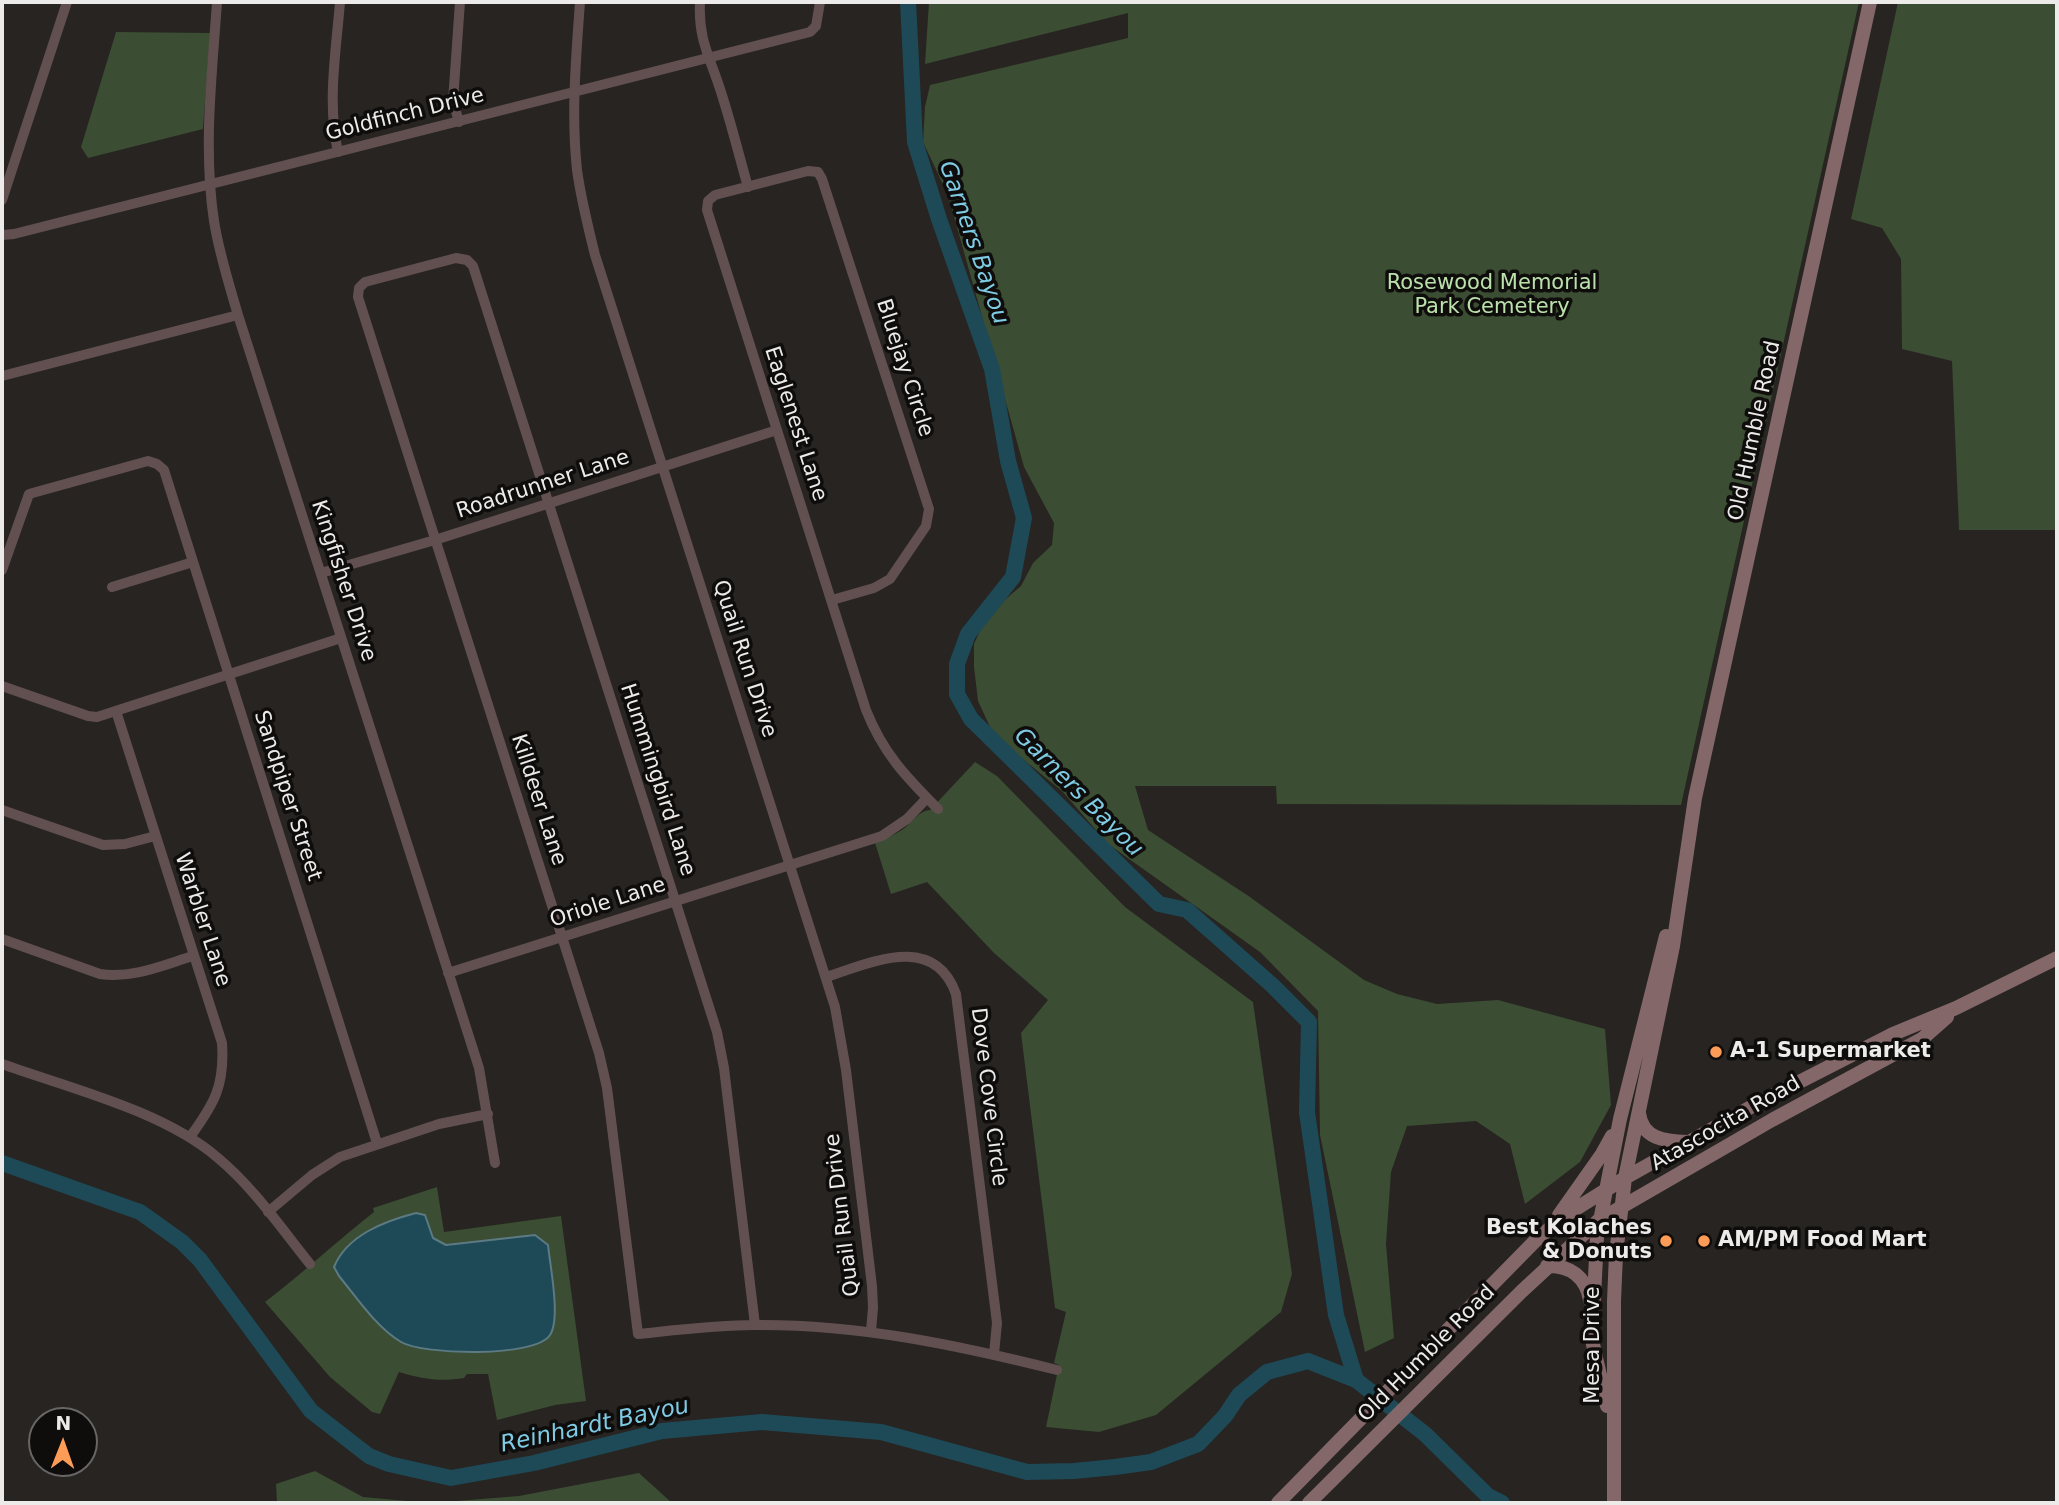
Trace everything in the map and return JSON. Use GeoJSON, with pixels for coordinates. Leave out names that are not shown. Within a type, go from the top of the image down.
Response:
{"type":"FeatureCollection","features":[{"type":"Feature","properties":{"kind":"main road","name":"Old Humble Road"},"geometry":{"type":"LineString","coordinates":[[1309,1503],[1547,1266],[1600,1220],[1622,1209],[1625,1178],[1673,946],[1698,786],[1870,2]]}},
{"type":"Feature","properties":{"kind":"main road","name":"Old Humble Road"},"geometry":{"type":"LineString","coordinates":[[1604,1191],[1683,870]]}},
{"type":"Feature","properties":{"kind":"main road","name":"Atascocita Road"},"geometry":{"type":"LineString","coordinates":[[1625,1178],[1758,1103],[1857,1052],[1956,1009],[2057,958]]}},
{"type":"Feature","properties":{"kind":"main road","name":"Atascocita Road"},"geometry":{"type":"LineString","coordinates":[[1622,1209],[1769,1122],[1922,1039],[1956,1009]]}},
{"type":"Feature","properties":{"kind":"main road"},"geometry":{"type":"LineString","coordinates":[[1638,1111],[1641,1124],[1650,1135],[1671,1142],[1688,1142]]}},
{"type":"Feature","properties":{"kind":"main road"},"geometry":{"type":"LineString","coordinates":[[1540,1237],[1571,1200],[1602,1154],[1620,1119]]}},
{"type":"Feature","properties":{"kind":"main road","name":"Old Humble Road"},"geometry":{"type":"LineString","coordinates":[[1278,1503],[1540,1237],[1566,1215],[1625,1178]]}},
{"type":"Feature","properties":{"kind":"main road","name":"Mesa Drive"},"geometry":{"type":"LineString","coordinates":[[1604,1191],[1592,1311],[1592,1340],[1615,1440]]}},
{"type":"Feature","properties":{"kind":"main road","name":"Mesa Drive"},"geometry":{"type":"LineString","coordinates":[[1614,1501],[1614,1301],[1622,1209]]}},
{"type":"Feature","properties":{"kind":"main road"},"geometry":{"type":"LineString","coordinates":[[1547,1266],[1566,1268],[1583,1280],[1588,1289],[1592,1311]]}},
{"type":"Feature","properties":{"kind":"street"},"geometry":{"type":"LineString","coordinates":[[2,200],[67,2]]}},
{"type":"Feature","properties":{"kind":"street","name":"Kingfisher Drive"},"geometry":{"type":"LineString","coordinates":[[217,2],[208,119],[210,184],[220,252],[479,1068],[495,1163]]}},
{"type":"Feature","properties":{"kind":"street"},"geometry":{"type":"LineString","coordinates":[[338,152],[333,130],[332,104],[340,2]]}},
{"type":"Feature","properties":{"kind":"street"},"geometry":{"type":"LineString","coordinates":[[459,122],[453,101],[460,2]]}},
{"type":"Feature","properties":{"kind":"street","name":"Quail Run Drive"},"geometry":{"type":"LineString","coordinates":[[580,2],[574,92],[577,170],[583,208],[595,255],[835,1007],[846,1070],[872,1286],[871,1331]]}},
{"type":"Feature","properties":{"kind":"street"},"geometry":{"type":"LineString","coordinates":[[700,2],[701,34],[727,111],[748,187]]}},
{"type":"Feature","properties":{"kind":"street","name":"Goldfinch Drive"},"geometry":{"type":"LineString","coordinates":[[2,235],[810,32],[816,26],[820,2]]}},
{"type":"Feature","properties":{"kind":"street","name":"Bluejay Circle"},"geometry":{"type":"LineString","coordinates":[[748,187],[808,171],[817,172],[822,179],[929,509],[926,526],[890,579],[874,588],[832,600]]}},
{"type":"Feature","properties":{"kind":"street","name":"Eaglenest Lane"},"geometry":{"type":"LineString","coordinates":[[748,187],[715,195],[708,201],[707,210],[874,729],[883,748],[897,766],[938,809]]}},
{"type":"Feature","properties":{"kind":"street","name":"Killdeer Lane"},"geometry":{"type":"LineString","coordinates":[[467,260],[456,258],[365,282],[359,288],[358,297],[599,1053],[607,1088],[638,1334],[755,1325]]}},
{"type":"Feature","properties":{"kind":"street","name":"Hummingbird Lane"},"geometry":{"type":"LineString","coordinates":[[467,260],[473,266],[717,1032],[724,1068],[755,1325]]}},
{"type":"Feature","properties":{"kind":"street"},"geometry":{"type":"LineString","coordinates":[[2,376],[238,314]]}},
{"type":"Feature","properties":{"kind":"street","name":"Roadrunner Lane"},"geometry":{"type":"LineString","coordinates":[[321,573],[435,540],[777,430]]}},
{"type":"Feature","properties":{"kind":"street","name":"Sandpiper Street"},"geometry":{"type":"LineString","coordinates":[[2,570],[29,494],[148,461],[164,470],[377,1143]]}},
{"type":"Feature","properties":{"kind":"street"},"geometry":{"type":"LineString","coordinates":[[112,587],[193,562]]}},
{"type":"Feature","properties":{"kind":"street"},"geometry":{"type":"LineString","coordinates":[[2,686],[97,717],[341,638]]}},
{"type":"Feature","properties":{"kind":"street","name":"Warbler Lane"},"geometry":{"type":"LineString","coordinates":[[116,711],[222,1043],[220,1086],[212,1107],[190,1137]]}},
{"type":"Feature","properties":{"kind":"street","name":"Oriole Lane"},"geometry":{"type":"LineString","coordinates":[[448,973],[882,836],[907,820],[927,798]]}},
{"type":"Feature","properties":{"kind":"street"},"geometry":{"type":"LineString","coordinates":[[2,810],[103,845],[125,844],[155,835]]}},
{"type":"Feature","properties":{"kind":"street"},"geometry":{"type":"LineString","coordinates":[[2,939],[100,974],[116,976],[131,975],[193,956]]}},
{"type":"Feature","properties":{"kind":"street","name":"Dove Cove Circle"},"geometry":{"type":"LineString","coordinates":[[826,976],[887,958],[908,956],[932,963],[944,972],[953,985],[997,1323],[994,1354]]}},
{"type":"Feature","properties":{"kind":"street"},"geometry":{"type":"LineString","coordinates":[[2,1064],[139,1112],[190,1137],[217,1156],[240,1178],[310,1264]]}},
{"type":"Feature","properties":{"kind":"street"},"geometry":{"type":"LineString","coordinates":[[268,1212],[340,1157],[439,1124],[488,1114]]}},
{"type":"Feature","properties":{"kind":"street"},"geometry":{"type":"LineString","coordinates":[[755,1325],[871,1331],[948,1343],[1057,1370]]}},
{"type":"Feature","properties":{"kind":"green space","name":"Rosewood Memorial Park Cemetery"},"geometry":{"type":"Polygon","coordinates":[[[929,2],[1859,2],[1681,805],[1277,804],[1276,786],[1135,786],[1148,830],[1250,897],[1364,980],[1397,994],[1437,1004],[1498,1000],[1605,1029],[1611,1105],[1580,1162],[1525,1204],[1510,1144],[1476,1121],[1407,1126],[1391,1172],[1386,1244],[1394,1338],[1365,1352],[1320,1135],[1318,1011],[1260,952],[1108,844],[1062,791],[1009,748],[991,729],[978,701],[974,644],[987,615],[1021,586],[1033,563],[1052,545],[1054,523],[1024,467],[948,195],[923,142],[925,107],[930,85],[1128,38],[1128,13],[925,64],[929,2]]]}},
{"type":"Feature","properties":{"kind":"green space"},"geometry":{"type":"Polygon","coordinates":[[[1898,2],[2057,2],[2057,530],[1959,530],[1952,361],[1902,349],[1901,259],[1882,228],[1851,219],[1898,2]]]}},
{"type":"Feature","properties":{"kind":"green space"},"geometry":{"type":"Polygon","coordinates":[[[116,32],[210,33],[203,129],[88,158],[81,147],[116,32]]]}},
{"type":"Feature","properties":{"kind":"green space"},"geometry":{"type":"Polygon","coordinates":[[[975,762],[997,776],[1125,907],[1253,1002],[1292,1274],[1281,1312],[1156,1415],[1099,1432],[1046,1427],[1059,1365],[1054,1363],[1066,1312],[1055,1308],[1021,1033],[1048,1000],[994,953],[927,882],[891,894],[875,843],[899,832],[919,815],[930,810],[975,762]]]}},
{"type":"Feature","properties":{"kind":"green space"},"geometry":{"type":"Polygon","coordinates":[[[437,1187],[444,1232],[561,1216],[586,1401],[555,1405],[497,1420],[488,1374],[467,1374],[464,1378],[439,1380],[399,1372],[380,1414],[372,1412],[330,1377],[265,1302],[374,1212],[373,1208],[437,1187]]]}},
{"type":"Feature","properties":{"kind":"green space"},"geometry":{"type":"Polygon","coordinates":[[[315,1471],[363,1497],[429,1503],[277,1503],[276,1484],[315,1471]]]}},
{"type":"Feature","properties":{"kind":"green space"},"geometry":{"type":"Polygon","coordinates":[[[639,1473],[672,1503],[432,1503],[519,1496],[639,1473]]]}},
{"type":"Feature","properties":{"kind":"water"},"geometry":{"type":"Polygon","coordinates":[[[416,1213],[425,1215],[433,1238],[446,1245],[535,1235],[548,1245],[555,1305],[550,1335],[523,1348],[454,1352],[431,1350],[401,1342],[383,1328],[360,1303],[334,1267],[340,1256],[357,1238],[380,1225],[416,1213]]]}},
{"type":"Feature","properties":{"kind":"waterway","name":"Garners Bayou"},"geometry":{"type":"LineString","coordinates":[[908,2],[915,142],[992,369],[1008,461],[1024,518],[1013,577],[968,634],[957,664],[957,694],[971,719],[1159,904],[1187,910],[1273,986],[1309,1022],[1307,1112],[1336,1315],[1356,1380],[1425,1434],[1488,1496],[1502,1503]]}},
{"type":"Feature","properties":{"kind":"waterway","name":"Reinhardt Bayou"},"geometry":{"type":"LineString","coordinates":[[2,1163],[140,1212],[182,1242],[200,1260],[311,1411],[369,1456],[389,1464],[451,1478],[534,1463],[662,1431],[762,1422],[881,1432],[1027,1472],[1115,1467],[1151,1462],[1198,1444],[1225,1416],[1239,1395],[1267,1372],[1308,1361],[1356,1380]]}},
{"type":"Feature","properties":{"kind":"place","name":"A-1 Supermarket"},"geometry":{"type":"Point","coordinates":[1716,1052]}},
{"type":"Feature","properties":{"kind":"place","name":"Best Kolaches & Donuts"},"geometry":{"type":"Point","coordinates":[1666,1241]}},
{"type":"Feature","properties":{"kind":"place","name":"AM/PM Food Mart"},"geometry":{"type":"Point","coordinates":[1704,1241]}}]}
